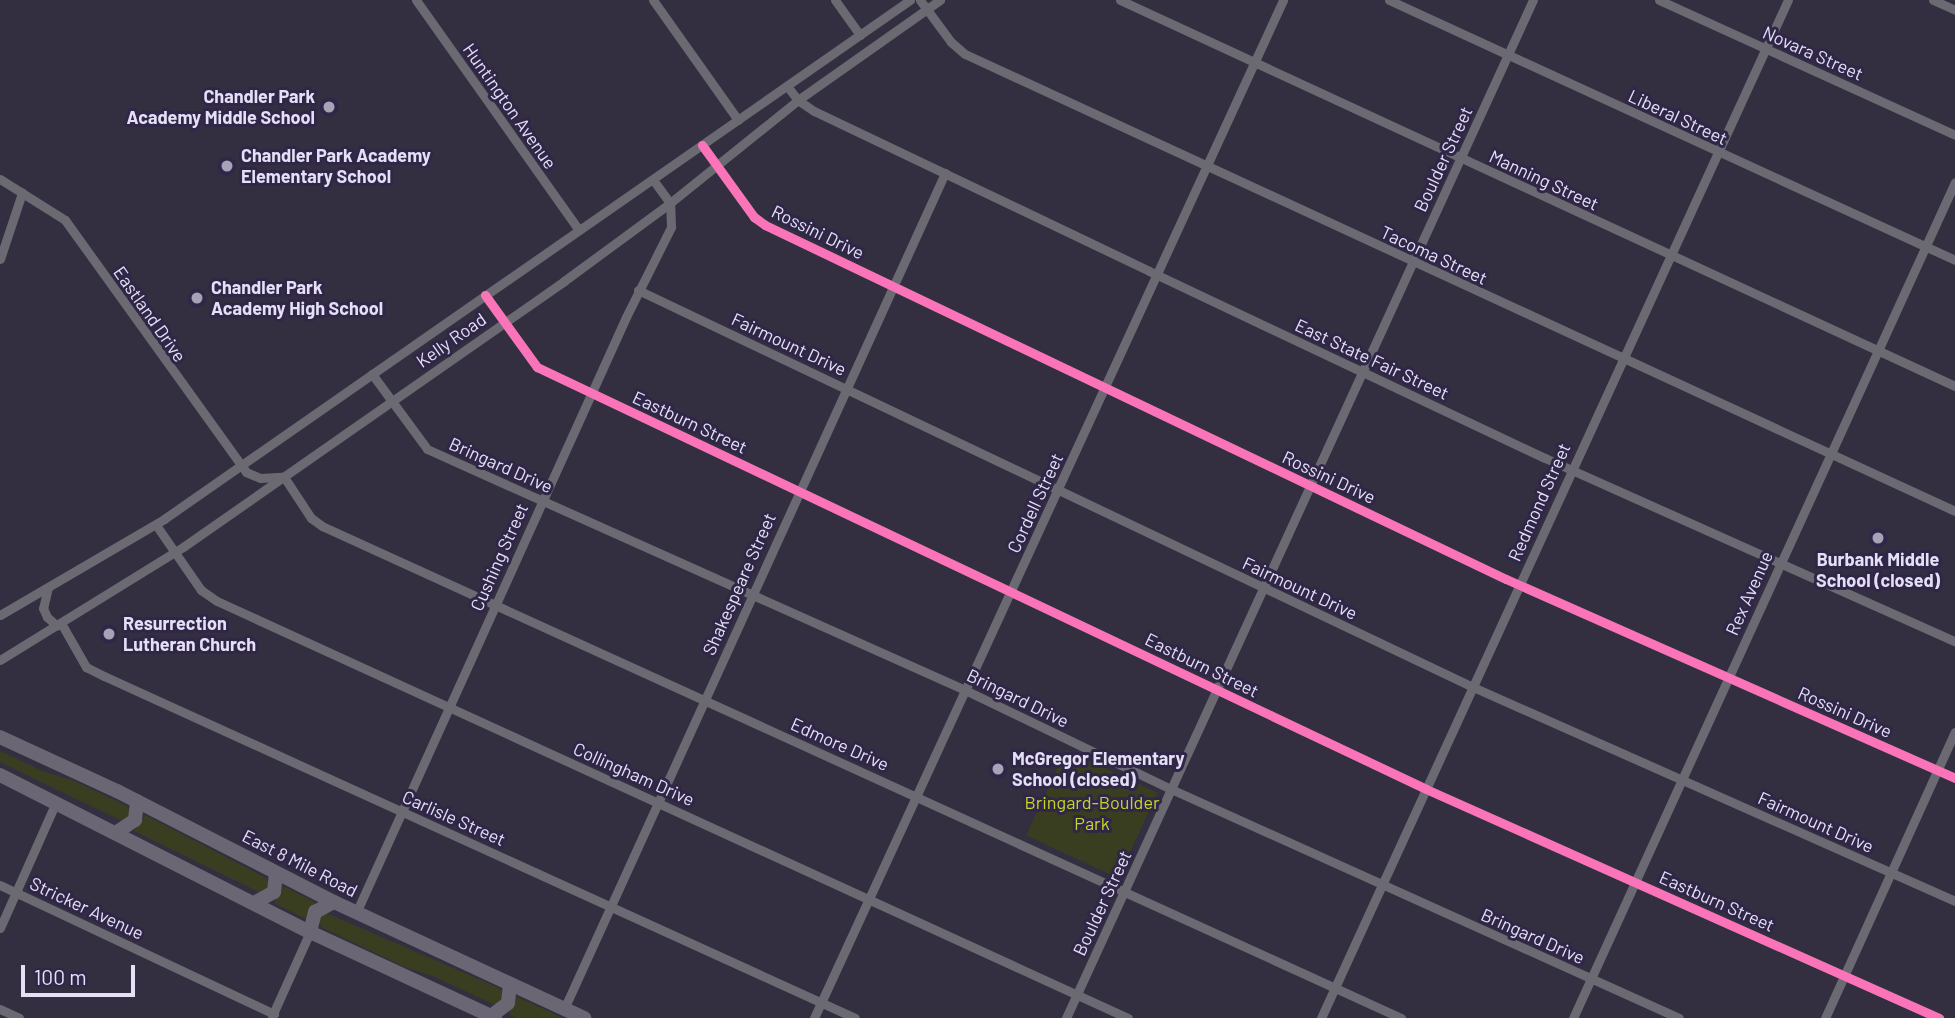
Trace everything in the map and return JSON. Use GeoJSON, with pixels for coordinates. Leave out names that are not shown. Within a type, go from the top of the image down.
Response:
{"type":"FeatureCollection","features":[{"type":"Feature","properties":{"kind":"highway","name":"East 8 Mile Road"},"geometry":{"type":"LineString","coordinates":[[1,739],[137,801],[356,913],[584,1018]]}},
{"type":"Feature","properties":{"kind":"highway"},"geometry":{"type":"LineString","coordinates":[[0,775],[310,932],[493,1017],[508,1003],[509,984]]}},
{"type":"Feature","properties":{"kind":"highway"},"geometry":{"type":"LineString","coordinates":[[117,832],[135,820],[137,801]]}},
{"type":"Feature","properties":{"kind":"highway"},"geometry":{"type":"LineString","coordinates":[[254,903],[274,892],[276,873]]}},
{"type":"Feature","properties":{"kind":"highway"},"geometry":{"type":"LineString","coordinates":[[310,932],[315,912],[334,902]]}},
{"type":"Feature","properties":{"kind":"street","name":"Huntington Avenue"},"geometry":{"type":"LineString","coordinates":[[416,0],[579,230]]}},
{"type":"Feature","properties":{"kind":"street"},"geometry":{"type":"LineString","coordinates":[[653,0],[738,120]]}},
{"type":"Feature","properties":{"kind":"street"},"geometry":{"type":"LineString","coordinates":[[835,0],[860,35]]}},
{"type":"Feature","properties":{"kind":"street","name":"Kelly Road"},"geometry":{"type":"LineString","coordinates":[[0,615],[156,524],[910,0]]}},
{"type":"Feature","properties":{"kind":"street","name":"Tacoma Street"},"geometry":{"type":"LineString","coordinates":[[920,0],[951,42],[965,54],[1955,511]]}},
{"type":"Feature","properties":{"kind":"street","name":"Kelly Road"},"geometry":{"type":"LineString","coordinates":[[0,660],[175,552],[504,323],[670,203],[798,100],[940,0]]}},
{"type":"Feature","properties":{"kind":"street","name":"Manning Street"},"geometry":{"type":"LineString","coordinates":[[1120,0],[1955,386]]}},
{"type":"Feature","properties":{"kind":"street","name":"Cordell Street"},"geometry":{"type":"LineString","coordinates":[[814,1018],[1283,0]]}},
{"type":"Feature","properties":{"kind":"street","name":"Liberal Street"},"geometry":{"type":"LineString","coordinates":[[1389,0],[1955,260]]}},
{"type":"Feature","properties":{"kind":"street","name":"Boulder Street"},"geometry":{"type":"LineString","coordinates":[[1066,1018],[1533,0]]}},
{"type":"Feature","properties":{"kind":"street","name":"Novara Street"},"geometry":{"type":"LineString","coordinates":[[1659,0],[1955,135]]}},
{"type":"Feature","properties":{"kind":"street","name":"Redmond Street"},"geometry":{"type":"LineString","coordinates":[[1321,1018],[1788,0]]}},
{"type":"Feature","properties":{"kind":"street"},"geometry":{"type":"LineString","coordinates":[[1933,0],[1955,10]]}},
{"type":"Feature","properties":{"kind":"street","name":"East State Fair Street"},"geometry":{"type":"LineString","coordinates":[[787,86],[798,100],[814,111],[1157,275],[1571,469],[1955,642]]}},
{"type":"Feature","properties":{"kind":"street","name":"Rossini Drive"},"geometry":{"type":"LineString","coordinates":[[702,145],[760,222],[1518,584],[1955,779]]}},
{"type":"Feature","properties":{"kind":"street","name":"Shakespeare Street"},"geometry":{"type":"LineString","coordinates":[[564,1009],[945,173]]}},
{"type":"Feature","properties":{"kind":"street","name":"Eastland Drive"},"geometry":{"type":"LineString","coordinates":[[0,178],[65,220],[240,466]]}},
{"type":"Feature","properties":{"kind":"street"},"geometry":{"type":"LineString","coordinates":[[653,180],[670,203]]}},
{"type":"Feature","properties":{"kind":"street","name":"Rex Avenue"},"geometry":{"type":"LineString","coordinates":[[1573,1018],[1779,562],[1955,182]]}},
{"type":"Feature","properties":{"kind":"street"},"geometry":{"type":"LineString","coordinates":[[0,259],[22,193]]}},
{"type":"Feature","properties":{"kind":"street","name":"Cushing Street"},"geometry":{"type":"LineString","coordinates":[[356,913],[638,290],[671,227],[670,203]]}},
{"type":"Feature","properties":{"kind":"street","name":"Fairmount Drive"},"geometry":{"type":"LineString","coordinates":[[638,290],[1473,687],[1955,901]]}},
{"type":"Feature","properties":{"kind":"street","name":"Eastburn Street"},"geometry":{"type":"LineString","coordinates":[[485,295],[534,365],[1426,789],[1939,1018]]}},
{"type":"Feature","properties":{"kind":"street","name":"Bringard Drive"},"geometry":{"type":"LineString","coordinates":[[372,374],[427,449],[965,690],[1382,886],[1679,1018]]}},
{"type":"Feature","properties":{"kind":"street"},"geometry":{"type":"LineString","coordinates":[[240,466],[255,477],[284,477]]}},
{"type":"Feature","properties":{"kind":"street","name":"Edmore Drive"},"geometry":{"type":"LineString","coordinates":[[284,477],[314,521],[1401,1018]]}},
{"type":"Feature","properties":{"kind":"street","name":"Collingham Drive"},"geometry":{"type":"LineString","coordinates":[[156,524],[210,597],[1128,1018]]}},
{"type":"Feature","properties":{"kind":"street","name":"Carlisle Street"},"geometry":{"type":"LineString","coordinates":[[48,587],[44,597],[44,612],[59,624],[86,667],[855,1018]]}},
{"type":"Feature","properties":{"kind":"street"},"geometry":{"type":"LineString","coordinates":[[1825,1018],[1955,732]]}},
{"type":"Feature","properties":{"kind":"street"},"geometry":{"type":"LineString","coordinates":[[0,928],[56,802]]}},
{"type":"Feature","properties":{"kind":"street","name":"Stricker Avenue"},"geometry":{"type":"LineString","coordinates":[[0,885],[273,1016]]}},
{"type":"Feature","properties":{"kind":"street"},"geometry":{"type":"LineString","coordinates":[[273,1016],[310,932]]}},
{"type":"Feature","properties":{"kind":"street"},"geometry":{"type":"LineString","coordinates":[[0,1009],[19,1018]]}},
{"type":"Feature","properties":{"kind":"green space","name":"Bringard-Boulder Park"},"geometry":{"type":"Polygon","coordinates":[[[1066,750],[1158,793],[1118,878],[1026,835],[1066,750]]]}},
{"type":"Feature","properties":{"kind":"green space"},"geometry":{"type":"Polygon","coordinates":[[[0,751],[127,806],[132,814],[124,821],[120,820],[0,762],[0,751]]]}},
{"type":"Feature","properties":{"kind":"green space"},"geometry":{"type":"Polygon","coordinates":[[[145,815],[266,878],[270,886],[259,892],[134,831],[145,815]]]}},
{"type":"Feature","properties":{"kind":"green space"},"geometry":{"type":"Polygon","coordinates":[[[283,886],[316,903],[307,920],[274,903],[283,886]]]}},
{"type":"Feature","properties":{"kind":"green space"},"geometry":{"type":"Polygon","coordinates":[[[326,913],[499,988],[504,995],[499,1004],[493,1004],[433,976],[407,968],[321,927],[319,917],[326,913]]]}},
{"type":"Feature","properties":{"kind":"green space"},"geometry":{"type":"Polygon","coordinates":[[[517,997],[563,1018],[516,1018],[509,1014],[517,997]]]}},
{"type":"Feature","properties":{"kind":"cycle path"},"geometry":{"type":"LineString","coordinates":[[702,145],[754,217],[765,225],[1506,579],[1955,778]]}},
{"type":"Feature","properties":{"kind":"cycle path"},"geometry":{"type":"LineString","coordinates":[[485,295],[537,367],[1426,789],[1939,1018]]}},
{"type":"Feature","properties":{"kind":"place","name":"Chandler Park Academy Middle School"},"geometry":{"type":"Point","coordinates":[329,107]}},
{"type":"Feature","properties":{"kind":"place","name":"Chandler Park Academy Elementary School"},"geometry":{"type":"Point","coordinates":[227,166]}},
{"type":"Feature","properties":{"kind":"place","name":"Chandler Park Academy High School"},"geometry":{"type":"Point","coordinates":[197,298]}},
{"type":"Feature","properties":{"kind":"place","name":"Burbank Middle School (closed)"},"geometry":{"type":"Point","coordinates":[1878,538]}},
{"type":"Feature","properties":{"kind":"place","name":"Resurrection Lutheran Church"},"geometry":{"type":"Point","coordinates":[109,634]}},
{"type":"Feature","properties":{"kind":"place","name":"McGregor Elementary School (closed)"},"geometry":{"type":"Point","coordinates":[998,769]}}]}
